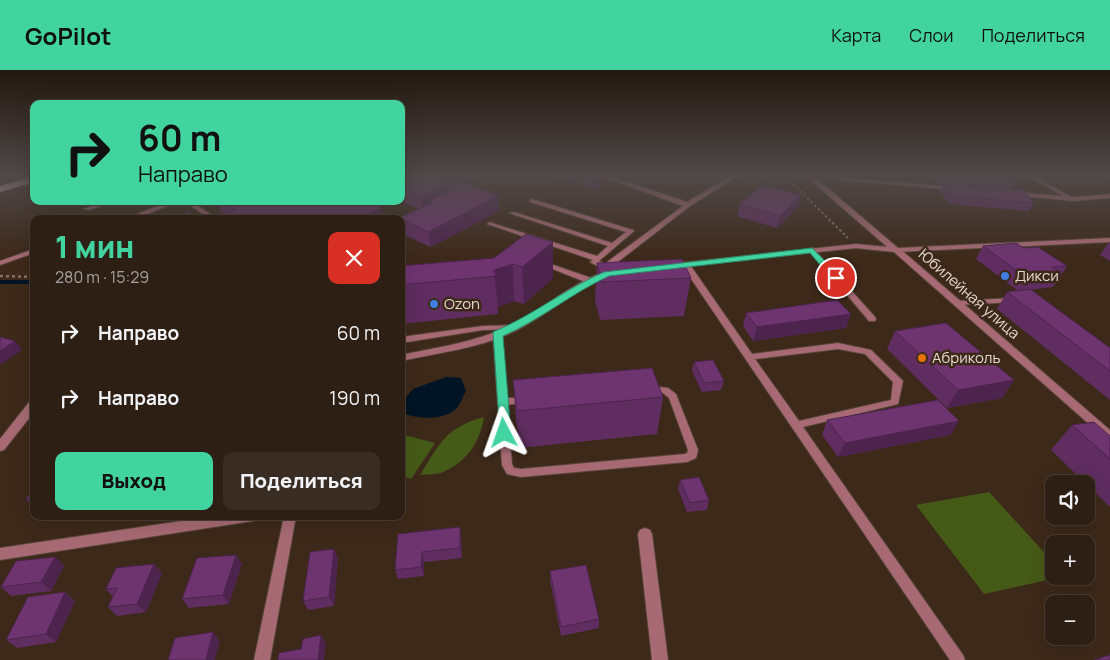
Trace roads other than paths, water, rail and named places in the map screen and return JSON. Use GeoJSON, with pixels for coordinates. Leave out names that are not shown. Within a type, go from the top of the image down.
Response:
{"type":"FeatureCollection","features":[{"type":"Feature","properties":{"kind":"street"},"geometry":{"type":"LineString","coordinates":[[681,203],[688,205]]}},
{"type":"Feature","properties":{"kind":"street"},"geometry":{"type":"LineString","coordinates":[[405,357],[497,335],[516,327],[607,270],[692,203]]}},
{"type":"Feature","properties":{"kind":"street","name":"Юбилейная улица"},"geometry":{"type":"LineString","coordinates":[[841,203],[1110,436]]}},
{"type":"Feature","properties":{"kind":"street"},"geometry":{"type":"LineString","coordinates":[[656,268],[856,246],[896,250],[1110,240]]}},
{"type":"Feature","properties":{"kind":"street"},"geometry":{"type":"LineString","coordinates":[[607,270],[617,272]]}},
{"type":"Feature","properties":{"kind":"street"},"geometry":{"type":"LineString","coordinates":[[0,447],[30,409]]}},
{"type":"Feature","properties":{"kind":"street"},"geometry":{"type":"LineString","coordinates":[[0,554],[226,520]]}},
{"type":"Feature","properties":{"kind":"street"},"geometry":{"type":"LineString","coordinates":[[262,660],[289,520]]}},
{"type":"Feature","properties":{"kind":"street"},"geometry":{"type":"LineString","coordinates":[[644,534],[660,660]]}},
{"type":"Feature","properties":{"kind":"lane"},"geometry":{"type":"LineString","coordinates":[[537,203],[631,231],[594,262],[607,270]]}},
{"type":"Feature","properties":{"kind":"lane"},"geometry":{"type":"LineString","coordinates":[[87,209],[100,205]]}},
{"type":"Feature","properties":{"kind":"lane"},"geometry":{"type":"LineString","coordinates":[[138,215],[166,205]]}},
{"type":"Feature","properties":{"kind":"lane"},"geometry":{"type":"LineString","coordinates":[[193,205],[209,215]]}},
{"type":"Feature","properties":{"kind":"lane"},"geometry":{"type":"LineString","coordinates":[[512,212],[614,246]]}},
{"type":"Feature","properties":{"kind":"lane"},"geometry":{"type":"LineString","coordinates":[[490,224],[598,259]]}},
{"type":"Feature","properties":{"kind":"lane"},"geometry":{"type":"LineString","coordinates":[[812,250],[872,319]]}},
{"type":"Feature","properties":{"kind":"lane"},"geometry":{"type":"LineString","coordinates":[[0,263],[30,253]]}},
{"type":"Feature","properties":{"kind":"lane"},"geometry":{"type":"LineString","coordinates":[[530,259],[591,281]]}},
{"type":"Feature","properties":{"kind":"lane"},"geometry":{"type":"LineString","coordinates":[[685,264],[958,660]]}},
{"type":"Feature","properties":{"kind":"lane"},"geometry":{"type":"LineString","coordinates":[[958,303],[1026,299]]}},
{"type":"Feature","properties":{"kind":"lane"},"geometry":{"type":"LineString","coordinates":[[405,339],[482,328],[516,327]]}},
{"type":"Feature","properties":{"kind":"lane"},"geometry":{"type":"LineString","coordinates":[[497,335],[507,465],[511,471],[522,473],[687,458],[692,455],[693,450],[672,396],[665,390],[655,388],[636,390]]}},
{"type":"Feature","properties":{"kind":"lane"},"geometry":{"type":"LineString","coordinates":[[750,357],[838,346],[868,352],[898,381],[895,402],[796,425]]}},
{"type":"Feature","properties":{"kind":"lane"},"geometry":{"type":"LineString","coordinates":[[502,402],[540,398]]}},
{"type":"Feature","properties":{"kind":"water"},"geometry":{"type":"Polygon","coordinates":[[[446,377],[461,378],[466,391],[456,409],[444,416],[430,418],[405,414],[405,398],[413,389],[446,377]]]}},
{"type":"Feature","properties":{"kind":"waterway"},"geometry":{"type":"LineString","coordinates":[[0,282],[30,282]]}},
{"type":"Feature","properties":{"kind":"place","name":"Дикси"},"geometry":{"type":"Point","coordinates":[1005,276]}},
{"type":"Feature","properties":{"kind":"place","name":"Ozon"},"geometry":{"type":"Point","coordinates":[434,304]}},
{"type":"Feature","properties":{"kind":"place","name":"Абриколь"},"geometry":{"type":"Point","coordinates":[922,358]}}]}
